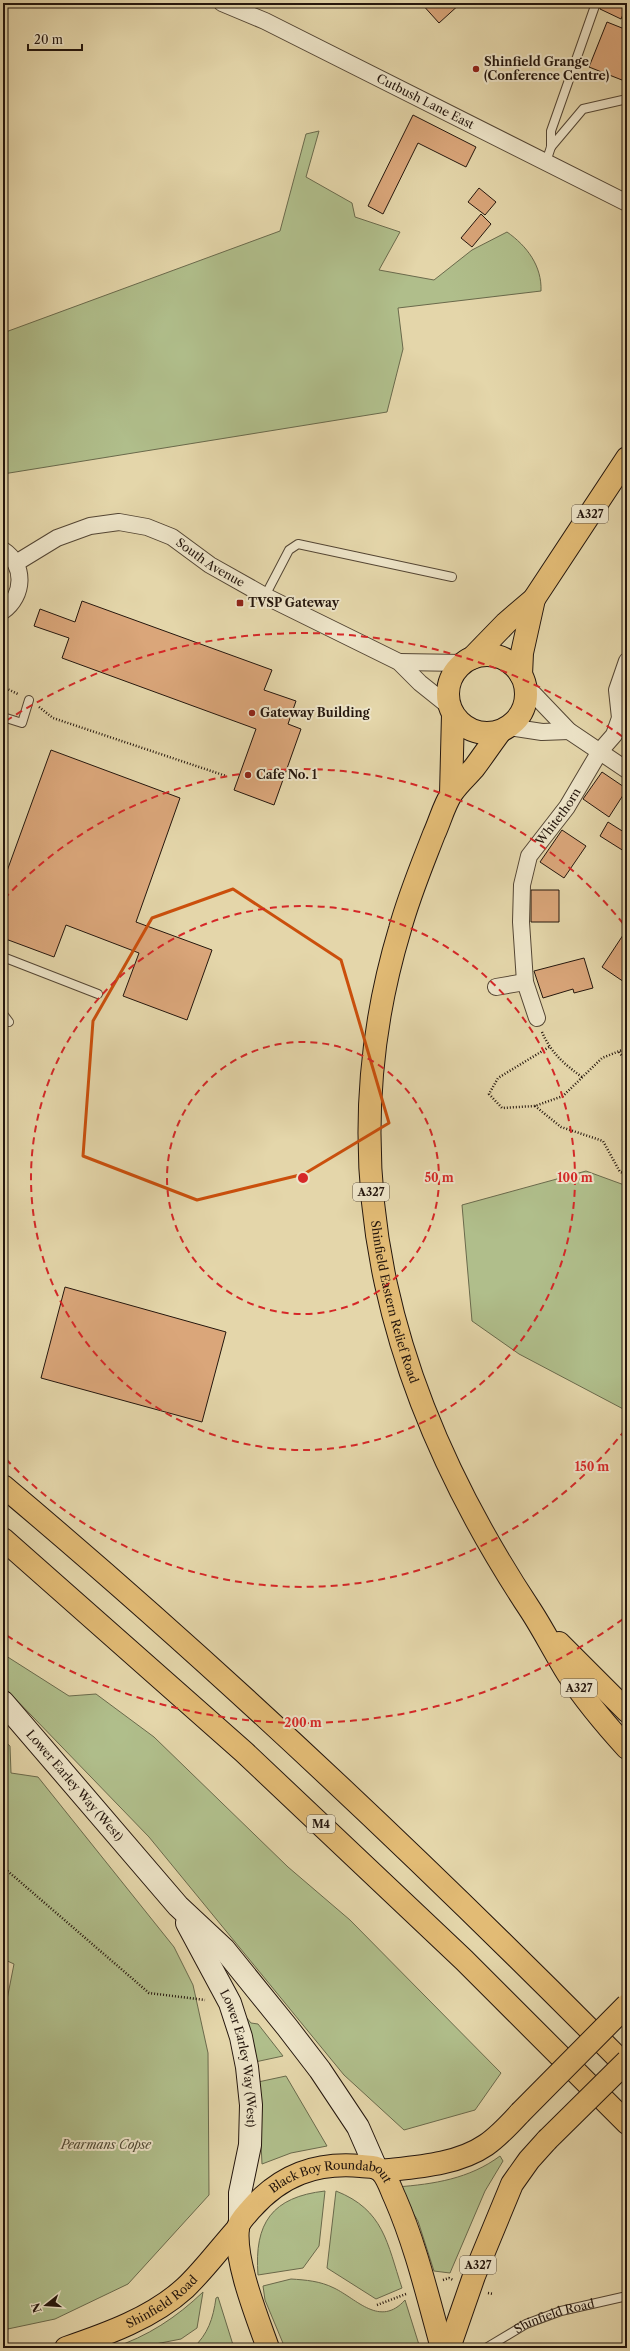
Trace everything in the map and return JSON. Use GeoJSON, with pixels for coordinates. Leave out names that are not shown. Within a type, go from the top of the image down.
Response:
{"type":"FeatureCollection","features":[{"type":"Feature","properties":{"kind":"main road","name":"A327"},"geometry":{"type":"LineString","coordinates":[[468,660],[506,623],[534,599],[627,458]]}},
{"type":"Feature","properties":{"kind":"main road","name":"A327"},"geometry":{"type":"LineString","coordinates":[[523,680],[522,653],[534,599]]}},
{"type":"Feature","properties":{"kind":"main road"},"geometry":{"type":"LineString","coordinates":[[481,655],[500,657],[512,664],[523,680],[526,698],[524,709],[504,729],[484,733],[468,729],[451,710],[448,694],[450,682],[455,672],[468,660],[481,655]]}},
{"type":"Feature","properties":{"kind":"main road","name":"Shinfield Eastern Relief Road"},"geometry":{"type":"LineString","coordinates":[[451,710],[451,794]]}},
{"type":"Feature","properties":{"kind":"main road","name":"Shinfield Eastern Relief Road"},"geometry":{"type":"LineString","coordinates":[[504,729],[451,794],[403,918],[378,1019],[369,1109],[372,1213],[383,1277],[403,1351],[424,1414],[476,1524],[568,1674],[605,1724],[627,1748]]}},
{"type":"Feature","properties":{"kind":"main road"},"geometry":{"type":"LineString","coordinates":[[3,1486],[75,1547],[276,1724],[488,1926],[627,2067]]}},
{"type":"Feature","properties":{"kind":"main road","name":"M4"},"geometry":{"type":"LineString","coordinates":[[3,1539],[250,1758],[464,1960],[627,2123]]}},
{"type":"Feature","properties":{"kind":"main road","name":"Shinfield Eastern Relief Road"},"geometry":{"type":"LineString","coordinates":[[538,1623],[627,1711]]}},
{"type":"Feature","properties":{"kind":"main road","name":"Lower Earley Way (West)"},"geometry":{"type":"LineString","coordinates":[[3,1702],[178,1906],[224,1949],[320,2070],[358,2127],[378,2169]]}},
{"type":"Feature","properties":{"kind":"main road","name":"Lower Earley Way (West)"},"geometry":{"type":"LineString","coordinates":[[178,1906],[230,2003],[241,2037],[247,2067],[251,2105],[250,2145],[240,2193],[239,2225]]}},
{"type":"Feature","properties":{"kind":"main road"},"geometry":{"type":"LineString","coordinates":[[378,2169],[436,2164],[462,2156],[484,2146],[499,2135],[627,2005]]}},
{"type":"Feature","properties":{"kind":"main road","name":"A327"},"geometry":{"type":"LineString","coordinates":[[449,2348],[474,2276],[512,2184],[529,2160],[547,2140],[627,2061]]}},
{"type":"Feature","properties":{"kind":"main road","name":"Black Boy Roundabout"},"geometry":{"type":"LineString","coordinates":[[239,2225],[262,2197],[280,2182],[298,2172],[323,2167],[353,2165],[378,2169],[404,2219],[442,2348]]}},
{"type":"Feature","properties":{"kind":"main road"},"geometry":{"type":"LineString","coordinates":[[239,2225],[239,2250],[246,2282],[268,2348]]}},
{"type":"Feature","properties":{"kind":"main road","name":"Shinfield Road"},"geometry":{"type":"LineString","coordinates":[[66,2348],[127,2324],[164,2304],[186,2287],[239,2225]]}},
{"type":"Feature","properties":{"kind":"street","name":"Cutbush Lane East"},"geometry":{"type":"LineString","coordinates":[[222,3],[265,21],[548,155],[627,203]]}},
{"type":"Feature","properties":{"kind":"street","name":"South Avenue"},"geometry":{"type":"LineString","coordinates":[[16,563],[58,538],[90,526],[119,522],[147,527],[172,537],[210,565],[265,596],[399,662],[451,710]]}},
{"type":"Feature","properties":{"kind":"street"},"geometry":{"type":"LineString","coordinates":[[3,550],[16,563],[19,572],[19,590],[10,606],[3,611]]}},
{"type":"Feature","properties":{"kind":"street","name":"South Avenue"},"geometry":{"type":"LineString","coordinates":[[399,662],[468,660]]}},
{"type":"Feature","properties":{"kind":"street","name":"Whitethorn"},"geometry":{"type":"LineString","coordinates":[[536,1018],[526,982],[521,922],[522,885],[529,856],[567,807],[600,751],[614,735],[620,718],[617,690],[627,661]]}},
{"type":"Feature","properties":{"kind":"street"},"geometry":{"type":"LineString","coordinates":[[523,680],[568,731],[627,770]]}},
{"type":"Feature","properties":{"kind":"street"},"geometry":{"type":"LineString","coordinates":[[504,729],[542,732],[568,731]]}},
{"type":"Feature","properties":{"kind":"street"},"geometry":{"type":"LineString","coordinates":[[496,987],[526,982]]}},
{"type":"Feature","properties":{"kind":"lane"},"geometry":{"type":"LineString","coordinates":[[548,155],[551,131],[596,3]]}},
{"type":"Feature","properties":{"kind":"lane"},"geometry":{"type":"LineString","coordinates":[[548,155],[584,109],[627,99]]}},
{"type":"Feature","properties":{"kind":"lane"},"geometry":{"type":"LineString","coordinates":[[265,596],[289,550],[298,544],[452,578]]}},
{"type":"Feature","properties":{"kind":"lane"},"geometry":{"type":"LineString","coordinates":[[3,717],[22,723],[29,700]]}},
{"type":"Feature","properties":{"kind":"lane"},"geometry":{"type":"LineString","coordinates":[[3,957],[98,994]]}},
{"type":"Feature","properties":{"kind":"lane"},"geometry":{"type":"LineString","coordinates":[[3,1014],[9,1022]]}},
{"type":"Feature","properties":{"kind":"lane","name":"Shinfield Road"},"geometry":{"type":"LineString","coordinates":[[486,2348],[526,2324],[561,2311],[627,2296]]}},
{"type":"Feature","properties":{"kind":"path"},"geometry":{"type":"LineString","coordinates":[[3,688],[29,700],[53,718],[226,776]]}},
{"type":"Feature","properties":{"kind":"path"},"geometry":{"type":"LineString","coordinates":[[536,1018],[549,1047],[562,1062],[582,1077]]}},
{"type":"Feature","properties":{"kind":"path"},"geometry":{"type":"LineString","coordinates":[[549,1047],[498,1078],[489,1094],[502,1108],[534,1106],[563,1096],[602,1058],[627,1048]]}},
{"type":"Feature","properties":{"kind":"path"},"geometry":{"type":"LineString","coordinates":[[619,1052],[627,1062]]}},
{"type":"Feature","properties":{"kind":"path"},"geometry":{"type":"LineString","coordinates":[[534,1106],[561,1127],[602,1141],[620,1172],[627,1174]]}},
{"type":"Feature","properties":{"kind":"path"},"geometry":{"type":"LineString","coordinates":[[3,1867],[149,1993],[210,2001]]}},
{"type":"Feature","properties":{"kind":"highlighted area"},"geometry":{"type":"Polygon","coordinates":[[[233,889],[341,960],[389,1123],[304,1174],[197,1200],[83,1156],[93,1021],[152,918],[233,889]]]}},
{"type":"Feature","properties":{"kind":"green space"},"geometry":{"type":"Polygon","coordinates":[[[319,131],[306,177],[352,203],[355,217],[400,232],[379,270],[434,280],[472,250],[507,232],[527,250],[532,257],[539,273],[541,291],[398,308],[403,349],[387,412],[3,474],[3,333],[280,231],[306,134],[319,131]]]}},
{"type":"Feature","properties":{"kind":"green space"},"geometry":{"type":"Polygon","coordinates":[[[586,1171],[627,1186],[627,1411],[519,1354],[472,1321],[462,1205],[586,1171]]]}},
{"type":"Feature","properties":{"kind":"green space"},"geometry":{"type":"Polygon","coordinates":[[[3,1654],[69,1696],[96,1694],[154,1737],[288,1867],[350,1920],[501,2073],[475,2110],[404,2130],[344,2075],[149,1837],[3,1686],[3,1654]]]}},
{"type":"Feature","properties":{"kind":"green space","name":"Pearmans Copse"},"geometry":{"type":"Polygon","coordinates":[[[3,1740],[10,1746],[11,1773],[38,1777],[174,1947],[193,1985],[208,2053],[209,2195],[128,2284],[55,2319],[3,2330],[3,2020],[14,1964],[3,1959],[3,1740]]]}},
{"type":"Feature","properties":{"kind":"green space"},"geometry":{"type":"Polygon","coordinates":[[[229,1986],[241,2001],[241,2011],[251,2023],[258,2024],[283,2056],[255,2062],[229,1986]]]}},
{"type":"Feature","properties":{"kind":"green space"},"geometry":{"type":"Polygon","coordinates":[[[286,2076],[327,2146],[291,2153],[262,2164],[258,2082],[286,2076]]]}},
{"type":"Feature","properties":{"kind":"green space"},"geometry":{"type":"Polygon","coordinates":[[[500,2156],[503,2161],[485,2191],[450,2273],[434,2271],[418,2221],[397,2187],[451,2179],[476,2170],[500,2156]]]}},
{"type":"Feature","properties":{"kind":"green space"},"geometry":{"type":"Polygon","coordinates":[[[325,2191],[319,2246],[303,2268],[258,2275],[259,2241],[263,2227],[270,2216],[279,2207],[292,2199],[307,2194],[325,2191]]]}},
{"type":"Feature","properties":{"kind":"green space"},"geometry":{"type":"Polygon","coordinates":[[[336,2191],[352,2199],[374,2218],[387,2243],[402,2288],[376,2299],[327,2268],[336,2191]]]}},
{"type":"Feature","properties":{"kind":"green space"},"geometry":{"type":"Polygon","coordinates":[[[291,2279],[313,2281],[329,2286],[369,2309],[378,2311],[387,2311],[396,2308],[405,2300],[420,2348],[285,2348],[265,2300],[263,2286],[291,2279]]]}},
{"type":"Feature","properties":{"kind":"green space"},"geometry":{"type":"Polygon","coordinates":[[[203,2292],[197,2328],[181,2339],[135,2348],[112,2348],[137,2338],[161,2325],[183,2310],[203,2292]]]}},
{"type":"Feature","properties":{"kind":"green space"},"geometry":{"type":"Polygon","coordinates":[[[218,2297],[234,2348],[193,2348],[209,2326],[216,2298],[218,2297]]]}},
{"type":"Feature","properties":{"kind":"building"},"geometry":{"type":"Polygon","coordinates":[[[421,3],[461,3],[439,23],[421,3]]]}},
{"type":"Feature","properties":{"kind":"building"},"geometry":{"type":"Polygon","coordinates":[[[601,3],[627,3],[627,6],[621,19],[600,9],[601,3]]]}},
{"type":"Feature","properties":{"kind":"building"},"geometry":{"type":"Polygon","coordinates":[[[607,22],[627,30],[627,82],[589,67],[607,22]]]}},
{"type":"Feature","properties":{"kind":"building"},"geometry":{"type":"Polygon","coordinates":[[[413,115],[476,147],[466,167],[418,143],[383,214],[368,206],[413,115]]]}},
{"type":"Feature","properties":{"kind":"building"},"geometry":{"type":"Polygon","coordinates":[[[479,188],[496,202],[485,215],[468,202],[479,188]]]}},
{"type":"Feature","properties":{"kind":"building"},"geometry":{"type":"Polygon","coordinates":[[[481,214],[491,224],[472,247],[461,238],[481,214]]]}},
{"type":"Feature","properties":{"kind":"building","name":"Gateway Building"},"geometry":{"type":"Polygon","coordinates":[[[82,601],[272,670],[264,690],[296,701],[288,724],[301,729],[274,805],[234,790],[256,729],[62,658],[69,638],[34,626],[40,609],[75,622],[82,601]]]}},
{"type":"Feature","properties":{"kind":"building"},"geometry":{"type":"Polygon","coordinates":[[[51,750],[180,798],[136,922],[212,950],[187,1020],[123,996],[139,953],[66,925],[54,957],[3,938],[3,882],[51,750]]]}},
{"type":"Feature","properties":{"kind":"building"},"geometry":{"type":"Polygon","coordinates":[[[602,772],[627,789],[609,817],[583,799],[602,772]]]}},
{"type":"Feature","properties":{"kind":"building"},"geometry":{"type":"Polygon","coordinates":[[[608,822],[627,834],[627,853],[600,836],[608,822]]]}},
{"type":"Feature","properties":{"kind":"building"},"geometry":{"type":"Polygon","coordinates":[[[562,830],[586,846],[564,878],[540,862],[562,830]]]}},
{"type":"Feature","properties":{"kind":"building"},"geometry":{"type":"Polygon","coordinates":[[[531,890],[559,890],[559,922],[531,922],[531,890]]]}},
{"type":"Feature","properties":{"kind":"building"},"geometry":{"type":"Polygon","coordinates":[[[627,929],[627,984],[602,967],[627,929]]]}},
{"type":"Feature","properties":{"kind":"building"},"geometry":{"type":"Polygon","coordinates":[[[584,958],[593,988],[574,993],[573,989],[543,998],[534,971],[584,958]]]}},
{"type":"Feature","properties":{"kind":"building"},"geometry":{"type":"Polygon","coordinates":[[[65,1287],[226,1332],[202,1422],[41,1378],[65,1287]]]}},
{"type":"Feature","properties":{"kind":"place","name":"Shinfield Grange (Conference Centre)"},"geometry":{"type":"Point","coordinates":[476,69]}},
{"type":"Feature","properties":{"kind":"place","name":"TVSP Gateway"},"geometry":{"type":"Point","coordinates":[240,603]}},
{"type":"Feature","properties":{"kind":"place","name":"Gateway Building"},"geometry":{"type":"Point","coordinates":[252,713]}},
{"type":"Feature","properties":{"kind":"place","name":"Cafe No. 1"},"geometry":{"type":"Point","coordinates":[248,775]}}]}
